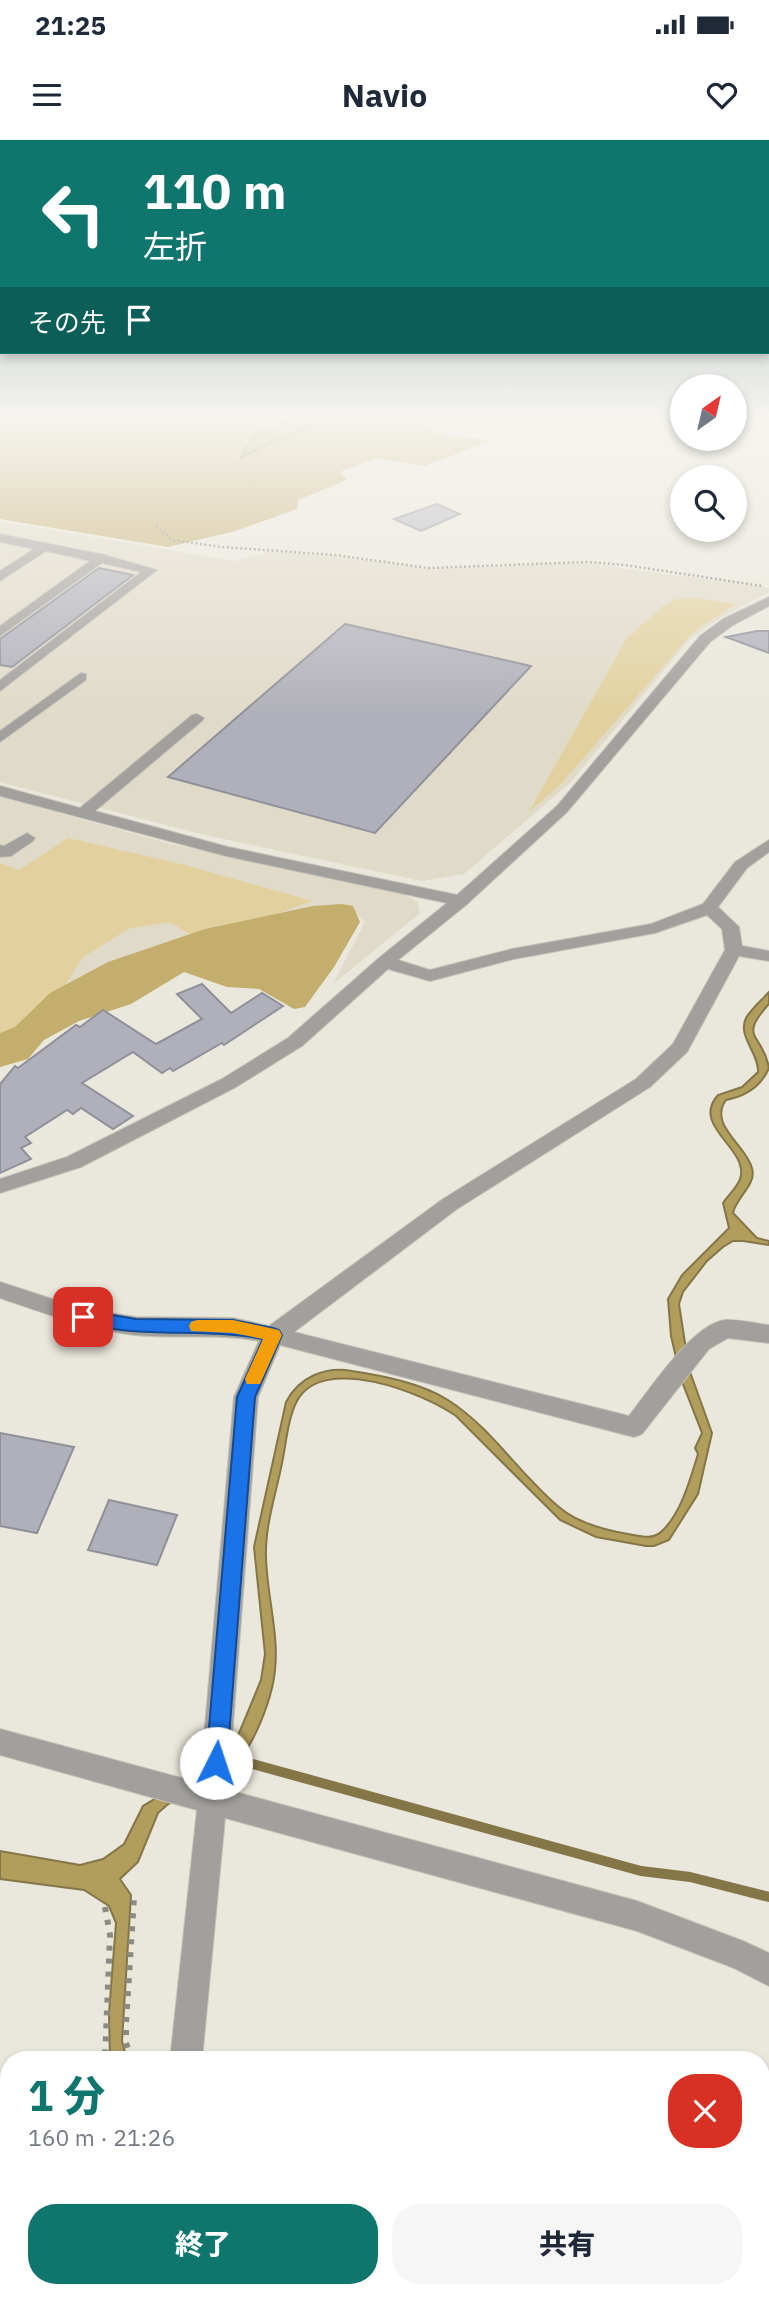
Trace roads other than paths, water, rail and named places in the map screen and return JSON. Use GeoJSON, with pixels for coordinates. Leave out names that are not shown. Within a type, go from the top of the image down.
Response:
{"type":"FeatureCollection","features":[{"type":"Feature","properties":{"kind":"street"},"geometry":{"type":"LineString","coordinates":[[0,538],[148,568],[150,573],[0,687]]}},
{"type":"Feature","properties":{"kind":"street"},"geometry":{"type":"LineString","coordinates":[[0,577],[44,547]]}},
{"type":"Feature","properties":{"kind":"street"},"geometry":{"type":"LineString","coordinates":[[0,632],[101,558]]}},
{"type":"Feature","properties":{"kind":"street"},"geometry":{"type":"LineString","coordinates":[[0,1186],[74,1163],[229,1083],[295,1042],[460,901],[562,809],[705,639],[728,622],[769,601]]}},
{"type":"Feature","properties":{"kind":"street"},"geometry":{"type":"LineString","coordinates":[[0,738],[81,677]]}},
{"type":"Feature","properties":{"kind":"street"},"geometry":{"type":"LineString","coordinates":[[82,814],[197,718]]}},
{"type":"Feature","properties":{"kind":"street"},"geometry":{"type":"LineString","coordinates":[[0,791],[226,851],[460,901]]}},
{"type":"Feature","properties":{"kind":"street"},"geometry":{"type":"LineString","coordinates":[[0,850],[5,853],[27,838]]}},
{"type":"Feature","properties":{"kind":"street"},"geometry":{"type":"LineString","coordinates":[[386,962],[430,976],[512,954],[655,928],[709,908],[741,864],[769,845]]}},
{"type":"Feature","properties":{"kind":"street"},"geometry":{"type":"LineString","coordinates":[[187,2051],[209,1794],[218,1740],[246,1397],[273,1335],[450,1204],[643,1083],[680,1048],[734,950],[730,927],[709,908]]}},
{"type":"Feature","properties":{"kind":"street"},"geometry":{"type":"LineString","coordinates":[[734,950],[769,956]]}},
{"type":"Feature","properties":{"kind":"street"},"geometry":{"type":"LineString","coordinates":[[0,1290],[83,1317],[136,1326],[233,1326],[634,1427],[701,1343],[726,1329],[769,1334]]}},
{"type":"Feature","properties":{"kind":"street"},"geometry":{"type":"LineString","coordinates":[[0,1742],[153,1784],[209,1794],[637,1916],[743,1955],[769,1970]]}},
{"type":"Feature","properties":{"kind":"waterway"},"geometry":{"type":"LineString","coordinates":[[231,1758],[641,1871],[690,1877],[769,1897]]}}]}
